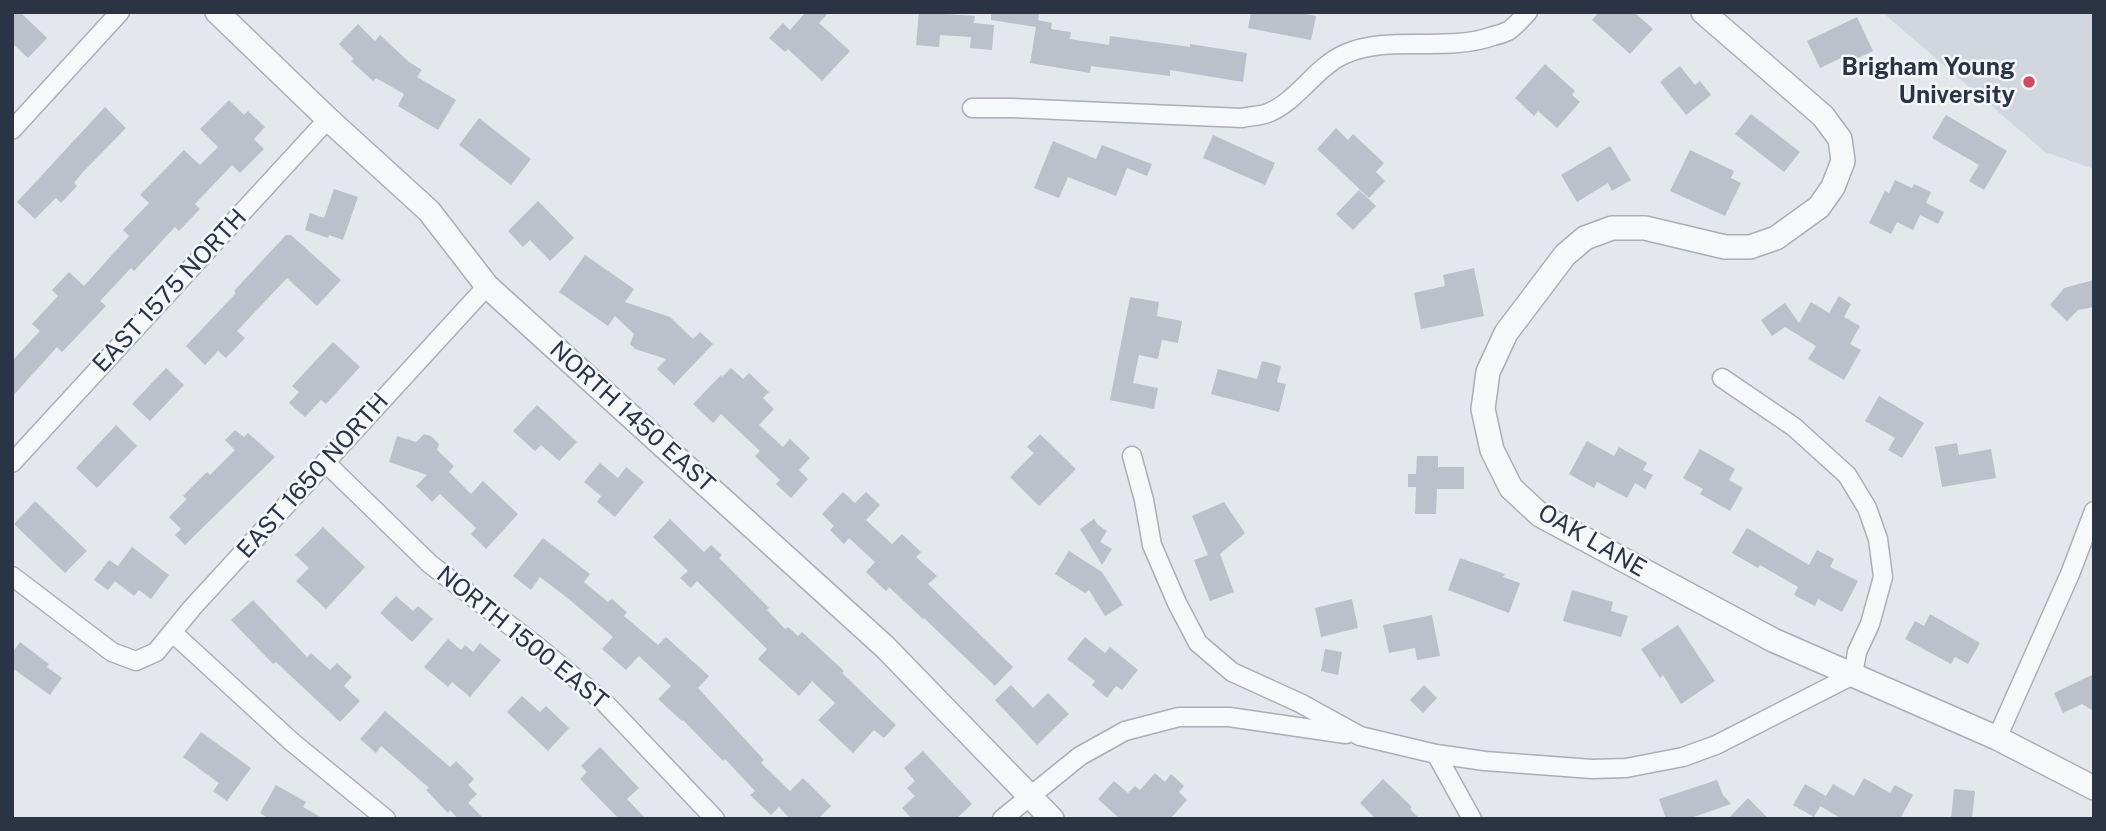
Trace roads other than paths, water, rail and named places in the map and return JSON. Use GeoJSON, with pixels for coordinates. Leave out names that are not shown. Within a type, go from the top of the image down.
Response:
{"type":"FeatureCollection","features":[{"type":"Feature","properties":{"kind":"street"},"geometry":{"type":"LineString","coordinates":[[15,120],[120,12]]}},
{"type":"Feature","properties":{"kind":"street","name":"NORTH 1450 EAST"},"geometry":{"type":"LineString","coordinates":[[216,12],[429,211],[487,286],[886,647],[1052,819]]}},
{"type":"Feature","properties":{"kind":"street"},"geometry":{"type":"LineString","coordinates":[[972,108],[1241,118],[1268,113],[1286,102],[1313,76],[1344,54],[1367,48],[1408,44],[1445,45],[1480,41],[1508,31],[1528,12]]}},
{"type":"Feature","properties":{"kind":"street","name":"OAK LANE"},"geometry":{"type":"LineString","coordinates":[[1703,12],[1823,116],[1840,139],[1843,161],[1833,187],[1819,207],[1808,215],[1776,238],[1750,247],[1725,247],[1645,228],[1612,228],[1586,238],[1565,255],[1506,333],[1488,372],[1483,409],[1492,450],[1511,488],[1540,515],[1773,640],[1997,738],[2094,788]]}},
{"type":"Feature","properties":{"kind":"street","name":"EAST 1575 NORTH"},"geometry":{"type":"LineString","coordinates":[[12,463],[328,119]]}},
{"type":"Feature","properties":{"kind":"street","name":"EAST 1650 NORTH"},"geometry":{"type":"LineString","coordinates":[[12,576],[112,652],[136,661],[156,652],[192,608],[487,286]]}},
{"type":"Feature","properties":{"kind":"street"},"geometry":{"type":"LineString","coordinates":[[1002,819],[1080,756],[1125,731],[1179,717],[1229,717],[1360,736],[1436,754],[1485,761],[1592,769],[1653,764],[1716,746],[1853,675],[1857,652],[1870,624],[1883,577],[1878,539],[1867,508],[1847,475],[1794,427],[1722,378]]}},
{"type":"Feature","properties":{"kind":"street"},"geometry":{"type":"LineString","coordinates":[[1132,456],[1152,545],[1198,643],[1232,672],[1300,703],[1360,736]]}},
{"type":"Feature","properties":{"kind":"street","name":"NORTH 1500 EAST"},"geometry":{"type":"LineString","coordinates":[[325,462],[430,564],[538,647],[605,703],[715,819]]}},
{"type":"Feature","properties":{"kind":"street"},"geometry":{"type":"LineString","coordinates":[[1997,738],[2070,574],[2094,511]]}},
{"type":"Feature","properties":{"kind":"street"},"geometry":{"type":"LineString","coordinates":[[173,633],[292,742],[386,819]]}},
{"type":"Feature","properties":{"kind":"street"},"geometry":{"type":"LineString","coordinates":[[1436,754],[1472,819]]}},
{"type":"Feature","properties":{"kind":"place","name":"Brigham Young University"},"geometry":{"type":"Point","coordinates":[2029,82]}}]}
